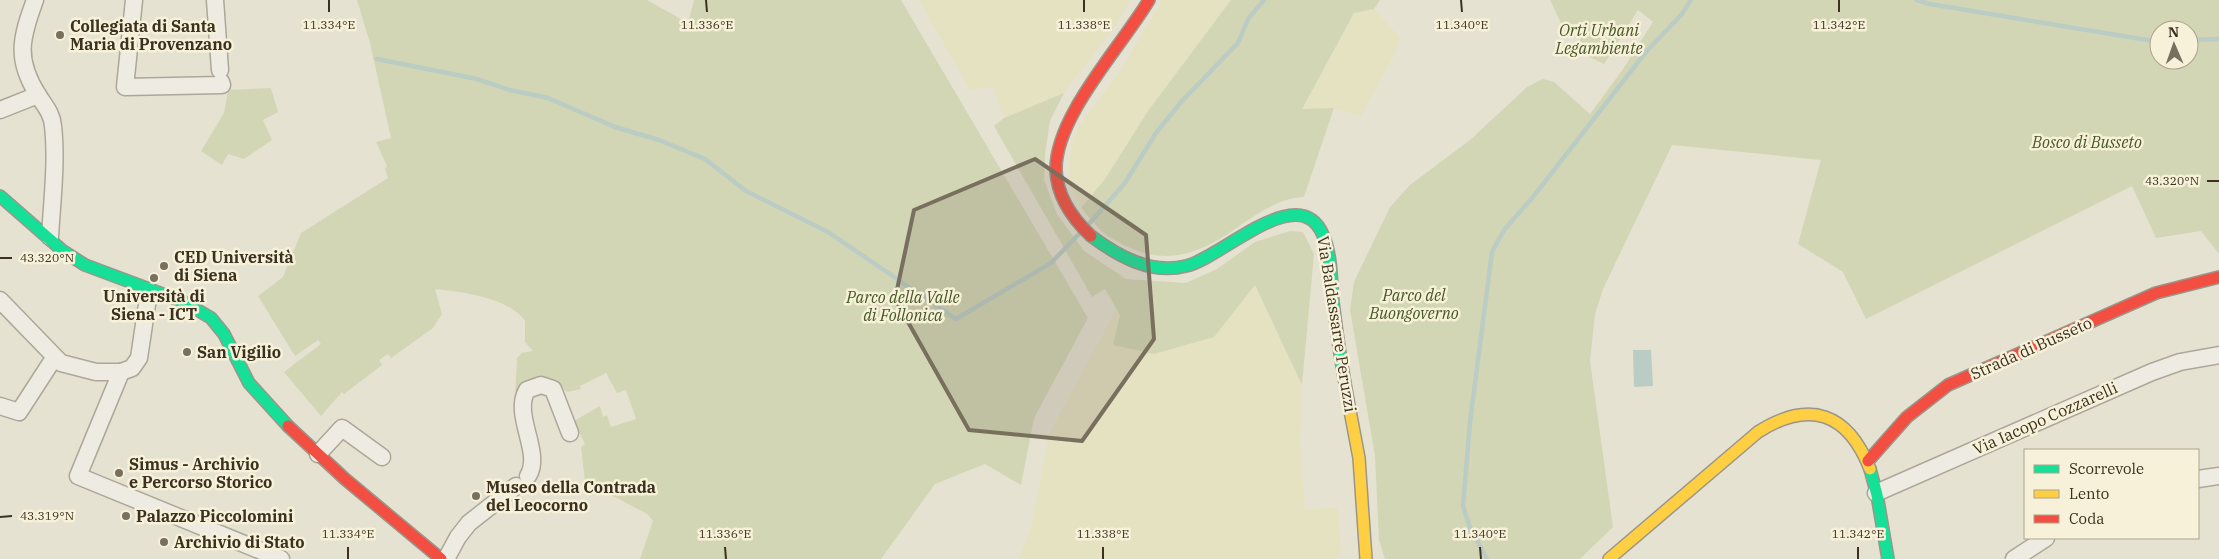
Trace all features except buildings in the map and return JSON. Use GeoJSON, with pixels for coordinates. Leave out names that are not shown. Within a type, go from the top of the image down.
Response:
{"type":"FeatureCollection","features":[{"type":"Feature","properties":{"kind":"street"},"geometry":{"type":"LineString","coordinates":[[35,0],[26,28],[22,58],[26,73],[47,108],[53,125],[50,237]]}},
{"type":"Feature","properties":{"kind":"street"},"geometry":{"type":"LineString","coordinates":[[134,0],[124,88],[221,79],[215,0]]}},
{"type":"Feature","properties":{"kind":"street","name":"Via Baldassarre Peruzzi"},"geometry":{"type":"LineString","coordinates":[[1149,0],[1076,110],[1057,154],[1057,176],[1060,190],[1071,213],[1098,241],[1132,262],[1149,268],[1175,269],[1200,264],[1213,258],[1280,216],[1302,215],[1317,223],[1324,235],[1327,246],[1338,349],[1359,458],[1366,559]]}},
{"type":"Feature","properties":{"kind":"street"},"geometry":{"type":"LineString","coordinates":[[0,110],[38,95]]}},
{"type":"Feature","properties":{"kind":"street"},"geometry":{"type":"LineString","coordinates":[[3,201],[85,266],[190,306],[215,322],[249,384],[277,415],[318,454],[441,559]]}},
{"type":"Feature","properties":{"kind":"street","name":"Strada di Busseto"},"geometry":{"type":"LineString","coordinates":[[1868,461],[1907,417],[1948,385],[2130,304],[2168,289],[2219,277]]}},
{"type":"Feature","properties":{"kind":"street"},"geometry":{"type":"LineString","coordinates":[[2187,285],[2219,288]]}},
{"type":"Feature","properties":{"kind":"street"},"geometry":{"type":"LineString","coordinates":[[0,300],[60,363],[82,370],[121,372],[132,368],[139,358],[149,291]]}},
{"type":"Feature","properties":{"kind":"street","name":"Via Iacopo Cozzarelli"},"geometry":{"type":"LineString","coordinates":[[1876,493],[2152,372],[2180,362],[2219,355]]}},
{"type":"Feature","properties":{"kind":"street"},"geometry":{"type":"LineString","coordinates":[[0,406],[19,412],[54,358]]}},
{"type":"Feature","properties":{"kind":"street"},"geometry":{"type":"LineString","coordinates":[[121,372],[78,476],[281,559]]}},
{"type":"Feature","properties":{"kind":"street"},"geometry":{"type":"LineString","coordinates":[[446,559],[458,537],[469,523],[522,481],[531,471],[532,459],[522,405],[527,390],[541,385],[552,389],[570,433]]}},
{"type":"Feature","properties":{"kind":"street"},"geometry":{"type":"LineString","coordinates":[[1609,559],[1750,438],[1778,420],[1810,415],[1833,420],[1852,434],[1868,461],[1888,559]]}},
{"type":"Feature","properties":{"kind":"street"},"geometry":{"type":"LineString","coordinates":[[318,454],[342,428],[382,457]]}},
{"type":"Feature","properties":{"kind":"street"},"geometry":{"type":"LineString","coordinates":[[2199,479],[2219,476]]}},
{"type":"Feature","properties":{"kind":"street"},"geometry":{"type":"LineString","coordinates":[[2014,559],[2044,539]]}},
{"type":"Feature","properties":{"kind":"street"},"geometry":{"type":"LineString","coordinates":[[236,541],[243,559]]}},
{"type":"Feature","properties":{"kind":"highlighted area"},"geometry":{"type":"Polygon","coordinates":[[[1035,159],[1146,235],[1154,339],[1082,441],[969,430],[895,299],[914,210],[1035,159]]]}},
{"type":"Feature","properties":{"kind":"shaded area"},"geometry":{"type":"Polygon","coordinates":[[[919,0],[1131,0],[1113,29],[1064,93],[1004,118],[993,87],[970,90],[919,0]]]}},
{"type":"Feature","properties":{"kind":"shaded area"},"geometry":{"type":"Polygon","coordinates":[[[1162,0],[1231,0],[1148,111],[1105,179],[1081,208],[1069,183],[1069,160],[1078,127],[1121,70],[1162,0]]]}},
{"type":"Feature","properties":{"kind":"shaded area"},"geometry":{"type":"Polygon","coordinates":[[[1374,9],[1400,37],[1396,51],[1361,116],[1334,108],[1302,110],[1354,13],[1374,9]]]}},
{"type":"Feature","properties":{"kind":"shaded area"},"geometry":{"type":"Polygon","coordinates":[[[1255,285],[1302,385],[1300,443],[1305,509],[1338,508],[1341,554],[1335,559],[1018,559],[1031,529],[1049,434],[1116,309],[1120,315],[1214,337],[1255,285]]]}},
{"type":"Feature","properties":{"kind":"shaded area"},"geometry":{"type":"Polygon","coordinates":[[[1633,350],[1651,350],[1653,386],[1634,387],[1633,350]]]}},
{"type":"Feature","properties":{"kind":"green space","name":"Parco della Valle di Follonica"},"geometry":{"type":"Polygon","coordinates":[[[357,0],[647,0],[688,23],[694,0],[901,0],[1088,318],[1034,418],[1021,485],[985,464],[935,484],[881,559],[640,559],[653,521],[647,514],[585,481],[581,447],[585,444],[574,421],[600,406],[603,417],[607,415],[611,427],[636,419],[626,390],[617,393],[606,373],[580,386],[581,389],[567,392],[552,381],[524,387],[515,398],[517,358],[522,353],[533,351],[525,342],[525,321],[508,306],[496,301],[471,294],[435,289],[442,314],[433,328],[391,358],[388,354],[379,360],[382,365],[344,394],[342,392],[321,416],[284,372],[321,344],[318,340],[295,356],[258,296],[283,277],[301,233],[388,178],[385,169],[387,166],[376,142],[391,138],[370,43],[357,0]]]}},
{"type":"Feature","properties":{"kind":"green space"},"geometry":{"type":"Polygon","coordinates":[[[1231,0],[1380,0],[1374,9],[1354,13],[1302,109],[1334,108],[1304,197],[1277,203],[1222,238],[1190,252],[1175,256],[1143,253],[1108,236],[1081,208],[1105,179],[1148,111],[1231,0]]]}},
{"type":"Feature","properties":{"kind":"green space"},"geometry":{"type":"Polygon","coordinates":[[[1550,0],[2219,0],[2219,254],[2201,231],[2156,238],[2132,186],[1866,319],[1843,272],[1798,244],[1821,160],[1672,145],[1603,289],[1595,314],[1590,361],[1613,527],[1580,559],[1385,559],[1379,540],[1375,456],[1350,310],[1354,282],[1390,207],[1410,185],[1470,140],[1527,87],[1543,79],[1554,82],[1590,114],[1623,69],[1653,22],[1638,10],[1604,64],[1577,51],[1585,23],[1562,25],[1550,0]]]}},
{"type":"Feature","properties":{"kind":"green space"},"geometry":{"type":"Polygon","coordinates":[[[271,88],[278,112],[263,120],[272,140],[244,159],[228,154],[222,165],[201,151],[224,113],[228,90],[271,88]]]}},
{"type":"Feature","properties":{"kind":"green space"},"geometry":{"type":"Polygon","coordinates":[[[1064,93],[1050,121],[1045,154],[1044,180],[1057,214],[1084,251],[1126,279],[1186,283],[1217,269],[1255,242],[1290,231],[1303,232],[1314,254],[1302,385],[1255,285],[1214,337],[1154,354],[1113,345],[1120,315],[1105,289],[1092,297],[994,126],[1004,118],[1064,93]]]}},
{"type":"Feature","properties":{"kind":"waterway"},"geometry":{"type":"LineString","coordinates":[[1088,225],[1125,183],[1156,133],[1182,101],[1238,43],[1248,19],[1264,0]]}},
{"type":"Feature","properties":{"kind":"waterway"},"geometry":{"type":"LineString","coordinates":[[1487,559],[1470,528],[1463,506],[1470,422],[1492,252],[1504,230],[1533,197],[1646,52],[1682,14],[1691,0]]}},
{"type":"Feature","properties":{"kind":"waterway"},"geometry":{"type":"LineString","coordinates":[[1917,0],[1930,4],[2149,40]]}},
{"type":"Feature","properties":{"kind":"waterway"},"geometry":{"type":"LineString","coordinates":[[2199,40],[2219,39]]}},
{"type":"Feature","properties":{"kind":"waterway"},"geometry":{"type":"LineString","coordinates":[[377,59],[477,79],[510,90],[548,98],[615,127],[659,140],[705,159],[746,191],[828,232],[956,319],[1051,263],[1079,234]]}},
{"type":"Feature","properties":{"kind":"traffic: fast"},"geometry":{"type":"LineString","coordinates":[[0,196],[63,251],[85,265],[184,302],[211,318],[224,334],[249,383],[288,426]]}},
{"type":"Feature","properties":{"kind":"traffic: fast"},"geometry":{"type":"LineString","coordinates":[[1091,236],[1124,257],[1136,262],[1160,268],[1173,268],[1186,266],[1201,260],[1259,226],[1279,218],[1297,215],[1312,220],[1323,235],[1328,251],[1336,327],[1348,400]]}},
{"type":"Feature","properties":{"kind":"traffic: fast"},"geometry":{"type":"LineString","coordinates":[[1870,469],[1877,495],[1888,559]]}},
{"type":"Feature","properties":{"kind":"traffic: slow"},"geometry":{"type":"LineString","coordinates":[[1348,400],[1359,458],[1366,559]]}},
{"type":"Feature","properties":{"kind":"traffic: slow"},"geometry":{"type":"LineString","coordinates":[[1609,559],[1758,432],[1794,416],[1810,414],[1825,417],[1839,424],[1851,435],[1870,469]]}},
{"type":"Feature","properties":{"kind":"traffic: jam"},"geometry":{"type":"LineString","coordinates":[[1091,236],[1072,215],[1059,189],[1056,170],[1059,149],[1066,127],[1078,105],[1149,0]]}},
{"type":"Feature","properties":{"kind":"traffic: jam"},"geometry":{"type":"LineString","coordinates":[[1868,461],[1907,417],[1948,385],[2156,293],[2219,277]]}},
{"type":"Feature","properties":{"kind":"traffic: jam"},"geometry":{"type":"LineString","coordinates":[[288,426],[345,479],[441,559]]}},
{"type":"Feature","properties":{"kind":"place","name":"Collegiata di Santa Maria di Provenzano"},"geometry":{"type":"Point","coordinates":[60,35]}},
{"type":"Feature","properties":{"kind":"place","name":"CED Università di Siena"},"geometry":{"type":"Point","coordinates":[164,266]}},
{"type":"Feature","properties":{"kind":"place","name":"Università di Siena - ICT"},"geometry":{"type":"Point","coordinates":[154,278]}},
{"type":"Feature","properties":{"kind":"place","name":"San Vigilio"},"geometry":{"type":"Point","coordinates":[187,352]}},
{"type":"Feature","properties":{"kind":"place","name":"Simus - Archivio e Percorso Storico"},"geometry":{"type":"Point","coordinates":[119,473]}},
{"type":"Feature","properties":{"kind":"place","name":"Museo della Contrada del Leocorno"},"geometry":{"type":"Point","coordinates":[476,496]}},
{"type":"Feature","properties":{"kind":"place","name":"Palazzo Piccolomini"},"geometry":{"type":"Point","coordinates":[126,516]}},
{"type":"Feature","properties":{"kind":"place","name":"Archivio di Stato"},"geometry":{"type":"Point","coordinates":[164,542]}},
{"type":"Feature","properties":{"kind":"park label","name":"Orti Urbani Legambiente"},"geometry":{"type":"Point","coordinates":[1599,39]}},
{"type":"Feature","properties":{"kind":"park label","name":"Bosco di Busseto"},"geometry":{"type":"Point","coordinates":[2087,142]}},
{"type":"Feature","properties":{"kind":"park label","name":"Parco del Buongoverno"},"geometry":{"type":"Point","coordinates":[1414,304]}}]}
